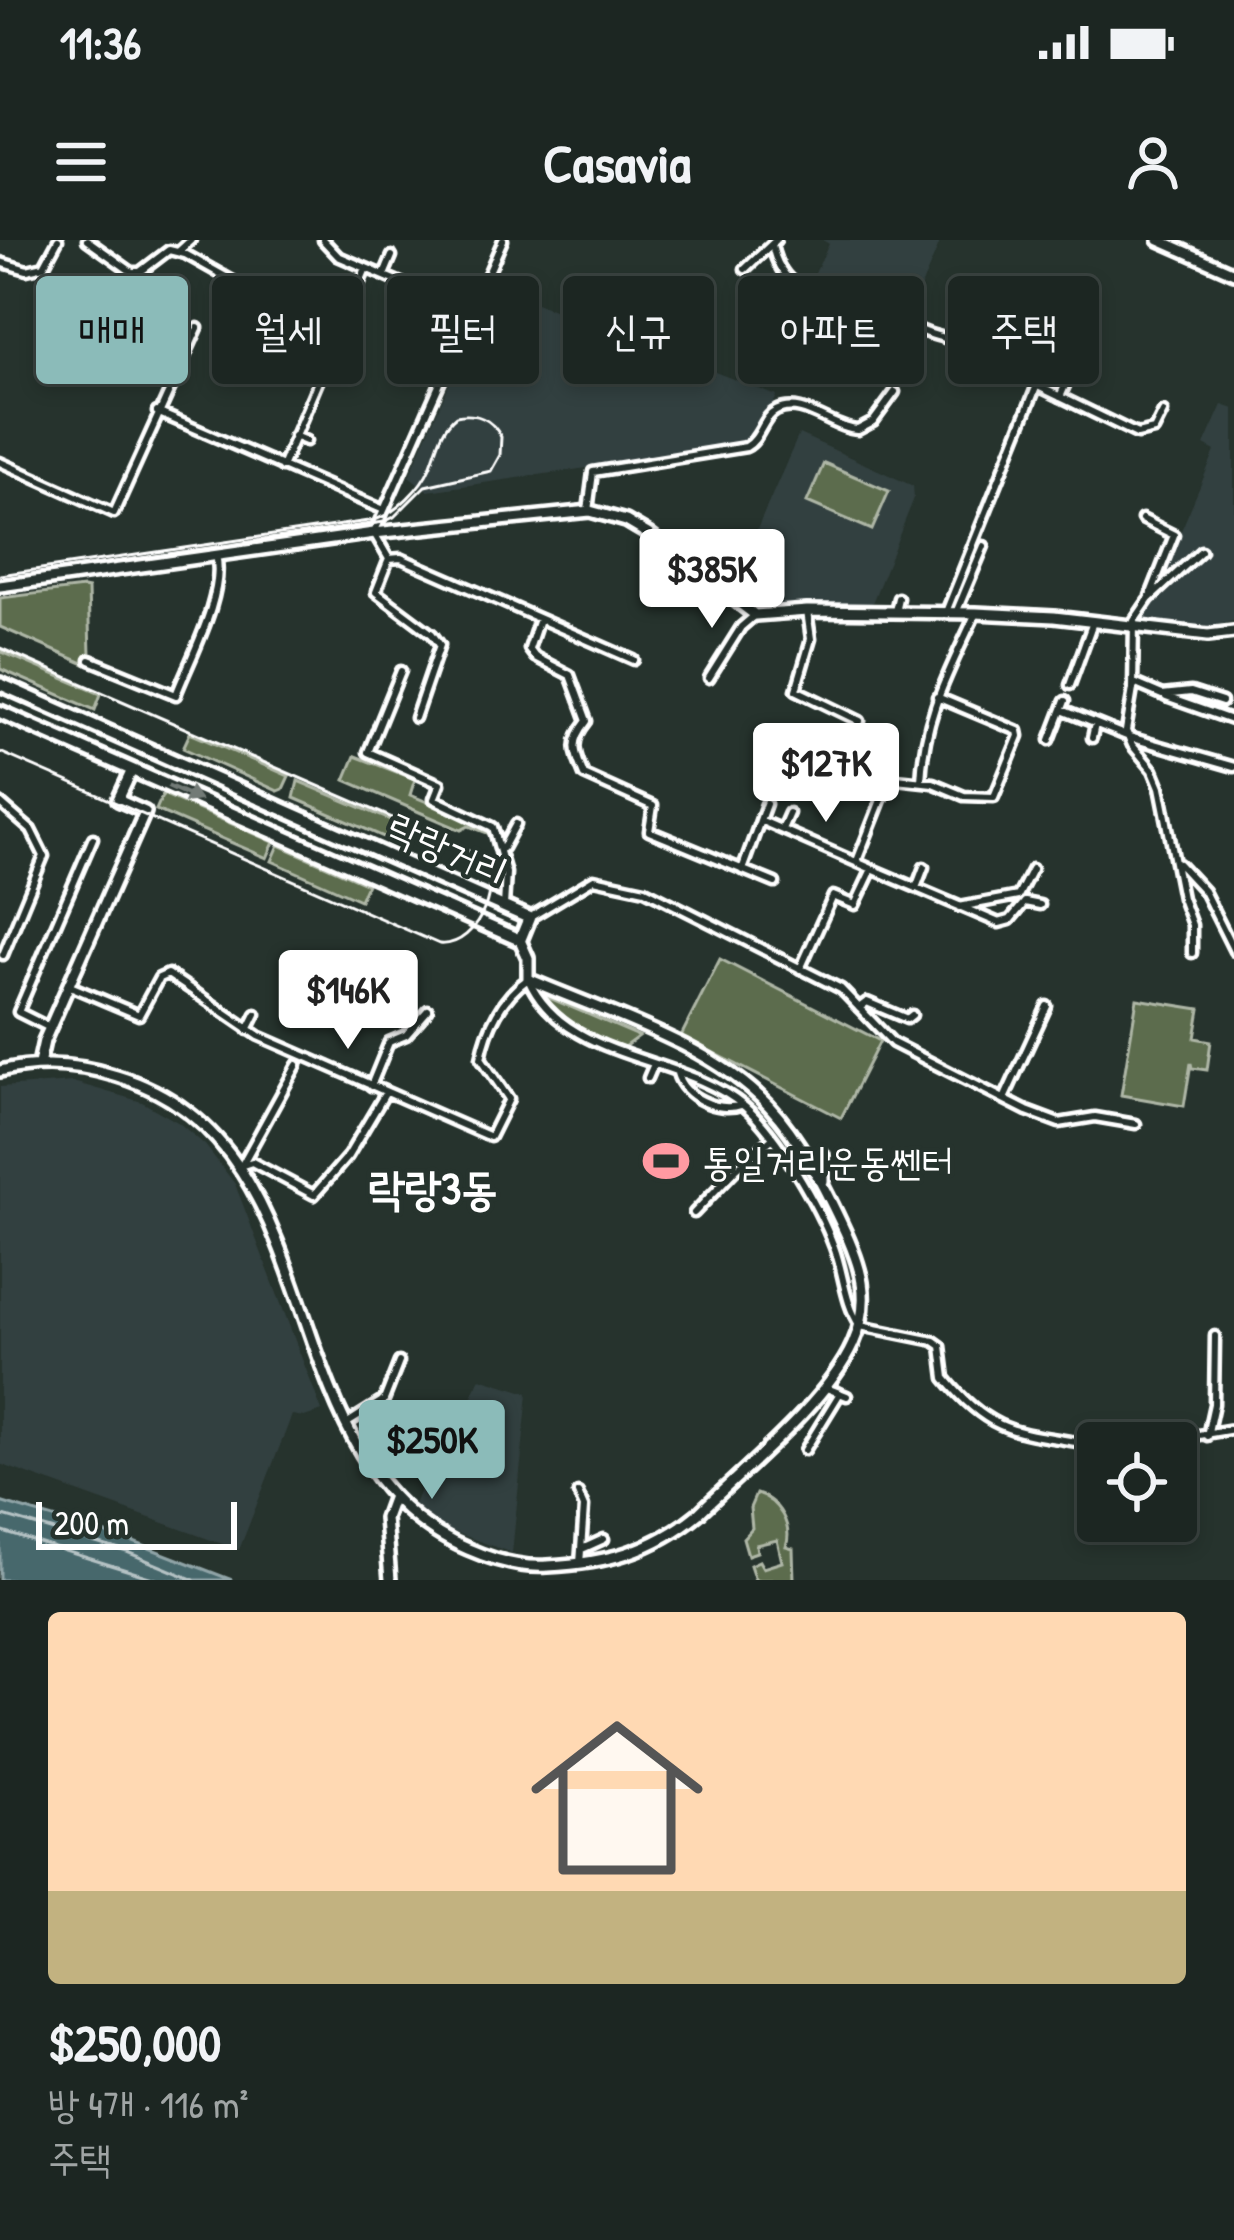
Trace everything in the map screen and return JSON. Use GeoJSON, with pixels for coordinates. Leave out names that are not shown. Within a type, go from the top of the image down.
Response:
{"type":"FeatureCollection","features":[{"type":"Feature","properties":{"kind":"main road"},"geometry":{"type":"LineString","coordinates":[[1159,240],[1187,246],[1234,273]]}},
{"type":"Feature","properties":{"kind":"main road"},"geometry":{"type":"LineString","coordinates":[[0,586],[374,533],[588,511],[626,520],[648,533],[755,615],[895,610],[1208,634],[1234,632]]}},
{"type":"Feature","properties":{"kind":"main road","name":"락랑거리"},"geometry":{"type":"LineString","coordinates":[[0,684],[529,918],[520,940],[0,712]]}},
{"type":"Feature","properties":{"kind":"main road"},"geometry":{"type":"LineString","coordinates":[[39,1064],[50,1028],[145,812],[118,800],[132,770]]}},
{"type":"Feature","properties":{"kind":"main road"},"geometry":{"type":"LineString","coordinates":[[0,1071],[39,1064],[94,1070],[157,1092],[210,1130],[240,1166],[263,1206],[362,1457],[393,1496],[431,1530],[480,1554],[537,1567],[634,1554],[680,1529],[824,1387],[849,1353],[860,1326],[865,1298],[860,1261],[829,1198],[781,1120],[740,1079],[703,1056],[528,979],[528,958],[520,940]]}},
{"type":"Feature","properties":{"kind":"main road"},"geometry":{"type":"LineString","coordinates":[[823,1155],[821,1174],[829,1198]]}},
{"type":"Feature","properties":{"kind":"main road"},"geometry":{"type":"LineString","coordinates":[[390,1580],[385,1518],[393,1496]]}},
{"type":"Feature","properties":{"kind":"street"},"geometry":{"type":"LineString","coordinates":[[0,262],[27,270],[44,266],[58,240]]}},
{"type":"Feature","properties":{"kind":"street"},"geometry":{"type":"LineString","coordinates":[[87,240],[132,272],[140,272],[169,250],[224,276]]}},
{"type":"Feature","properties":{"kind":"street"},"geometry":{"type":"LineString","coordinates":[[178,252],[191,240]]}},
{"type":"Feature","properties":{"kind":"street"},"geometry":{"type":"LineString","coordinates":[[323,240],[338,256],[387,276]]}},
{"type":"Feature","properties":{"kind":"street"},"geometry":{"type":"LineString","coordinates":[[487,276],[503,240]]}},
{"type":"Feature","properties":{"kind":"street"},"geometry":{"type":"LineString","coordinates":[[745,269],[774,242]]}},
{"type":"Feature","properties":{"kind":"street"},"geometry":{"type":"LineString","coordinates":[[774,242],[779,270],[793,284],[881,312],[935,336],[967,342],[982,323],[1006,316],[1045,365],[951,612]]}},
{"type":"Feature","properties":{"kind":"street"},"geometry":{"type":"LineString","coordinates":[[384,275],[392,256]]}},
{"type":"Feature","properties":{"kind":"street"},"geometry":{"type":"LineString","coordinates":[[282,466],[366,268]]}},
{"type":"Feature","properties":{"kind":"street"},"geometry":{"type":"LineString","coordinates":[[0,462],[113,513],[197,328]]}},
{"type":"Feature","properties":{"kind":"street"},"geometry":{"type":"LineString","coordinates":[[415,718],[440,645],[376,592],[388,559],[374,533],[440,384]]}},
{"type":"Feature","properties":{"kind":"street"},"geometry":{"type":"LineString","coordinates":[[1060,397],[1066,384]]}},
{"type":"Feature","properties":{"kind":"street"},"geometry":{"type":"LineString","coordinates":[[1039,386],[1137,434],[1154,430],[1163,412]]}},
{"type":"Feature","properties":{"kind":"street"},"geometry":{"type":"LineString","coordinates":[[588,511],[592,470],[746,447],[778,410],[803,410],[858,430],[873,422],[895,392]]}},
{"type":"Feature","properties":{"kind":"street"},"geometry":{"type":"LineString","coordinates":[[157,412],[384,510]]}},
{"type":"Feature","properties":{"kind":"street"},"geometry":{"type":"LineString","coordinates":[[295,436],[306,441]]}},
{"type":"Feature","properties":{"kind":"street"},"geometry":{"type":"LineString","coordinates":[[1142,519],[1176,532],[1134,626],[1129,737],[1153,770],[1192,926],[1192,953]]}},
{"type":"Feature","properties":{"kind":"street"},"geometry":{"type":"LineString","coordinates":[[951,612],[984,546]]}},
{"type":"Feature","properties":{"kind":"street"},"geometry":{"type":"LineString","coordinates":[[1149,599],[1201,551]]}},
{"type":"Feature","properties":{"kind":"street"},"geometry":{"type":"LineString","coordinates":[[90,660],[176,695],[215,596],[216,555]]}},
{"type":"Feature","properties":{"kind":"street"},"geometry":{"type":"LineString","coordinates":[[388,559],[401,558],[634,660]]}},
{"type":"Feature","properties":{"kind":"street"},"geometry":{"type":"LineString","coordinates":[[895,610],[898,598]]}},
{"type":"Feature","properties":{"kind":"street"},"geometry":{"type":"LineString","coordinates":[[807,611],[812,639],[796,690],[860,721],[838,774],[807,763]]}},
{"type":"Feature","properties":{"kind":"street"},"geometry":{"type":"LineString","coordinates":[[921,781],[923,741],[976,613]]}},
{"type":"Feature","properties":{"kind":"street"},"geometry":{"type":"LineString","coordinates":[[709,678],[741,627],[755,615]]}},
{"type":"Feature","properties":{"kind":"street"},"geometry":{"type":"LineString","coordinates":[[539,619],[529,649],[570,675],[587,721],[572,749],[584,776],[652,806],[649,831],[775,884]]}},
{"type":"Feature","properties":{"kind":"street"},"geometry":{"type":"LineString","coordinates":[[1070,686],[1093,622]]}},
{"type":"Feature","properties":{"kind":"street"},"geometry":{"type":"LineString","coordinates":[[401,671],[368,752],[440,784],[434,799],[486,821],[498,835],[507,892],[504,906]]}},
{"type":"Feature","properties":{"kind":"street"},"geometry":{"type":"LineString","coordinates":[[1133,683],[1234,721]]}},
{"type":"Feature","properties":{"kind":"street"},"geometry":{"type":"LineString","coordinates":[[1162,695],[1191,692],[1222,702]]}},
{"type":"Feature","properties":{"kind":"street"},"geometry":{"type":"LineString","coordinates":[[938,697],[1018,731],[994,796]]}},
{"type":"Feature","properties":{"kind":"street"},"geometry":{"type":"LineString","coordinates":[[1050,740],[1065,701]]}},
{"type":"Feature","properties":{"kind":"street"},"geometry":{"type":"LineString","coordinates":[[1062,710],[1129,737],[1234,767]]}},
{"type":"Feature","properties":{"kind":"street"},"geometry":{"type":"LineString","coordinates":[[1092,738],[1095,724]]}},
{"type":"Feature","properties":{"kind":"street"},"geometry":{"type":"LineString","coordinates":[[865,768],[964,796],[994,796],[999,800],[996,808]]}},
{"type":"Feature","properties":{"kind":"street"},"geometry":{"type":"LineString","coordinates":[[857,861],[890,777]]}},
{"type":"Feature","properties":{"kind":"street"},"geometry":{"type":"LineString","coordinates":[[0,803],[31,830],[44,856],[3,955]]}},
{"type":"Feature","properties":{"kind":"street"},"geometry":{"type":"LineString","coordinates":[[742,870],[766,804]]}},
{"type":"Feature","properties":{"kind":"street"},"geometry":{"type":"LineString","coordinates":[[782,830],[789,813]]}},
{"type":"Feature","properties":{"kind":"street"},"geometry":{"type":"LineString","coordinates":[[762,821],[1004,923],[1021,904],[1040,904]]}},
{"type":"Feature","properties":{"kind":"street"},"geometry":{"type":"LineString","coordinates":[[501,851],[516,824]]}},
{"type":"Feature","properties":{"kind":"street"},"geometry":{"type":"LineString","coordinates":[[50,1028],[18,1012],[93,838]]}},
{"type":"Feature","properties":{"kind":"street"},"geometry":{"type":"LineString","coordinates":[[1177,862],[1204,891],[1234,951]]}},
{"type":"Feature","properties":{"kind":"street"},"geometry":{"type":"LineString","coordinates":[[916,888],[924,867]]}},
{"type":"Feature","properties":{"kind":"street"},"geometry":{"type":"LineString","coordinates":[[800,969],[833,896],[855,905],[872,869]]}},
{"type":"Feature","properties":{"kind":"street"},"geometry":{"type":"LineString","coordinates":[[959,907],[1018,896],[1032,869]]}},
{"type":"Feature","properties":{"kind":"street"},"geometry":{"type":"LineString","coordinates":[[529,918],[594,879],[645,890],[841,989],[893,1043],[1004,1099],[1059,1123],[1095,1117],[1136,1124]]}},
{"type":"Feature","properties":{"kind":"street"},"geometry":{"type":"LineString","coordinates":[[69,985],[139,1015],[159,977],[168,974],[248,1030],[490,1137],[509,1099],[481,1058],[483,1047],[507,993],[528,979],[557,1020],[730,1095],[742,1105],[772,1139],[810,1200],[835,1249],[852,1315],[860,1326],[941,1346],[945,1378],[998,1426],[1077,1443]]}},
{"type":"Feature","properties":{"kind":"street"},"geometry":{"type":"LineString","coordinates":[[859,1008],[867,1002],[907,1018],[912,1015]]}},
{"type":"Feature","properties":{"kind":"street"},"geometry":{"type":"LineString","coordinates":[[1004,1099],[1047,1006]]}},
{"type":"Feature","properties":{"kind":"street"},"geometry":{"type":"LineString","coordinates":[[371,1086],[389,1042],[406,1035],[428,1010]]}},
{"type":"Feature","properties":{"kind":"street"},"geometry":{"type":"LineString","coordinates":[[248,1030],[256,1014]]}},
{"type":"Feature","properties":{"kind":"street"},"geometry":{"type":"LineString","coordinates":[[648,1078],[654,1064]]}},
{"type":"Feature","properties":{"kind":"street"},"geometry":{"type":"LineString","coordinates":[[240,1166],[296,1065]]}},
{"type":"Feature","properties":{"kind":"street"},"geometry":{"type":"LineString","coordinates":[[677,1073],[680,1085],[690,1094],[730,1109],[742,1105]]}},
{"type":"Feature","properties":{"kind":"street"},"geometry":{"type":"LineString","coordinates":[[240,1166],[252,1162],[314,1195],[348,1156],[386,1092]]}},
{"type":"Feature","properties":{"kind":"street"},"geometry":{"type":"LineString","coordinates":[[694,1213],[772,1139]]}},
{"type":"Feature","properties":{"kind":"street"},"geometry":{"type":"LineString","coordinates":[[1207,1436],[1216,1336]]}},
{"type":"Feature","properties":{"kind":"street"},"geometry":{"type":"LineString","coordinates":[[346,1424],[384,1400],[399,1362]]}},
{"type":"Feature","properties":{"kind":"street"},"geometry":{"type":"LineString","coordinates":[[805,1450],[844,1394],[824,1387]]}},
{"type":"Feature","properties":{"kind":"street"},"geometry":{"type":"LineString","coordinates":[[1197,1437],[1234,1429]]}},
{"type":"Feature","properties":{"kind":"street"},"geometry":{"type":"LineString","coordinates":[[578,1493],[584,1507],[580,1564]]}},
{"type":"Feature","properties":{"kind":"street"},"geometry":{"type":"LineString","coordinates":[[582,1550],[604,1539]]}},
{"type":"Feature","properties":{"kind":"shaded area"},"geometry":{"type":"Polygon","coordinates":[[[823,240],[941,240],[924,280],[814,276],[829,244],[823,240]]]}},
{"type":"Feature","properties":{"kind":"shaded area"},"geometry":{"type":"Polygon","coordinates":[[[539,304],[563,313],[563,384],[714,384],[714,372],[777,396],[760,432],[751,441],[732,447],[428,491],[409,476],[449,384],[539,384],[539,304]]]}},
{"type":"Feature","properties":{"kind":"shaded area"},"geometry":{"type":"Polygon","coordinates":[[[1222,405],[1234,409],[1234,621],[1211,626],[1143,620],[1215,451],[1204,445],[1222,405]]]}},
{"type":"Feature","properties":{"kind":"shaded area"},"geometry":{"type":"Polygon","coordinates":[[[799,434],[913,486],[914,498],[872,603],[767,607],[754,604],[732,586],[799,434]]]}},
{"type":"Feature","properties":{"kind":"shaded area"},"geometry":{"type":"Polygon","coordinates":[[[73,1082],[142,1102],[179,1123],[205,1145],[235,1184],[322,1411],[292,1415],[239,1550],[0,1464],[0,1087],[73,1082]]]}},
{"type":"Feature","properties":{"kind":"shaded area"},"geometry":{"type":"Polygon","coordinates":[[[480,1378],[528,1393],[512,1553],[446,1529],[414,1505],[432,1459],[443,1462],[480,1378]]]}},
{"type":"Feature","properties":{"kind":"green space"},"geometry":{"type":"Polygon","coordinates":[[[824,463],[889,491],[872,530],[807,502],[824,463]]]}},
{"type":"Feature","properties":{"kind":"green space"},"geometry":{"type":"Polygon","coordinates":[[[88,589],[90,655],[85,664],[0,627],[0,598],[88,589]]]}},
{"type":"Feature","properties":{"kind":"green space"},"geometry":{"type":"Polygon","coordinates":[[[0,651],[101,694],[95,710],[0,669],[0,651]]]}},
{"type":"Feature","properties":{"kind":"green space"},"geometry":{"type":"Polygon","coordinates":[[[190,733],[289,776],[283,789],[278,791],[183,748],[190,733]]]}},
{"type":"Feature","properties":{"kind":"green space"},"geometry":{"type":"Polygon","coordinates":[[[355,756],[415,779],[410,795],[488,827],[495,836],[469,826],[461,830],[345,780],[355,756]]]}},
{"type":"Feature","properties":{"kind":"green space"},"geometry":{"type":"Polygon","coordinates":[[[298,781],[393,821],[386,838],[294,798],[298,781]]]}},
{"type":"Feature","properties":{"kind":"green space"},"geometry":{"type":"Polygon","coordinates":[[[163,794],[274,842],[267,858],[156,810],[163,794]]]}},
{"type":"Feature","properties":{"kind":"green space"},"geometry":{"type":"Polygon","coordinates":[[[279,845],[367,884],[360,900],[272,861],[279,845]]]}},
{"type":"Feature","properties":{"kind":"green space"},"geometry":{"type":"Polygon","coordinates":[[[720,959],[880,1041],[841,1118],[681,1036],[720,959]]]}},
{"type":"Feature","properties":{"kind":"green space"},"geometry":{"type":"Polygon","coordinates":[[[538,993],[639,1036],[624,1047],[599,1040],[566,1020],[538,993]]]}},
{"type":"Feature","properties":{"kind":"green space"},"geometry":{"type":"Polygon","coordinates":[[[1137,999],[1200,1009],[1195,1038],[1211,1041],[1207,1070],[1192,1068],[1191,1063],[1184,1106],[1121,1095],[1137,999]]]}},
{"type":"Feature","properties":{"kind":"green space"},"geometry":{"type":"Polygon","coordinates":[[[756,1494],[782,1515],[788,1531],[786,1547],[793,1549],[794,1580],[755,1580],[750,1565],[759,1561],[763,1568],[782,1562],[777,1540],[756,1545],[757,1552],[748,1555],[743,1538],[752,1528],[750,1508],[756,1494]]]}},
{"type":"Feature","properties":{"kind":"water"},"geometry":{"type":"Polygon","coordinates":[[[0,1502],[131,1541],[232,1580],[0,1580],[0,1502]]]}},
{"type":"Feature","properties":{"kind":"tram line"},"geometry":{"type":"LineString","coordinates":[[0,575],[375,520],[400,505],[421,483],[443,433],[456,416],[483,418],[501,437],[500,455],[491,471],[425,486],[384,522],[0,579]]}},
{"type":"Feature","properties":{"kind":"tram line"},"geometry":{"type":"LineString","coordinates":[[0,648],[473,853],[484,863],[489,893],[477,923],[466,935],[439,944],[0,752]]}},
{"type":"Feature","properties":{"kind":"place","name":"통일거리운동쎈터"},"geometry":{"type":"Point","coordinates":[666,1161]}},
{"type":"Feature","properties":{"kind":"district","name":"락랑3동"},"geometry":{"type":"Point","coordinates":[433,1188]}}]}
